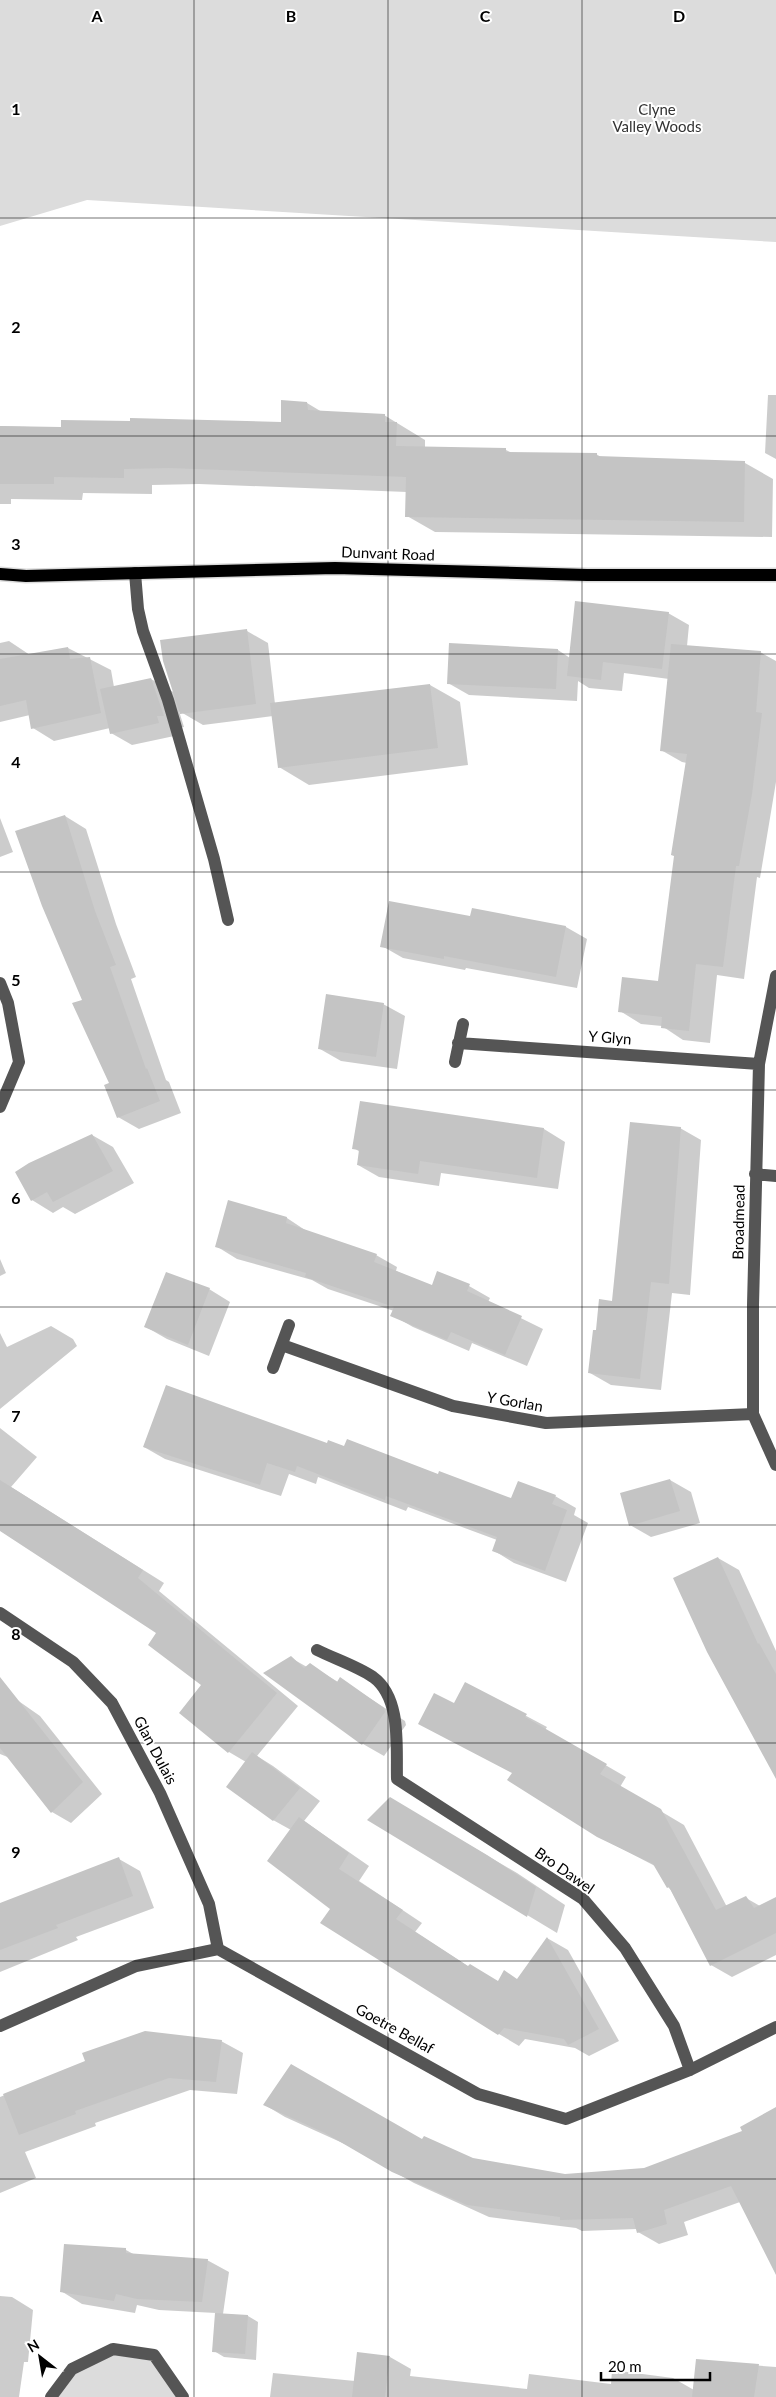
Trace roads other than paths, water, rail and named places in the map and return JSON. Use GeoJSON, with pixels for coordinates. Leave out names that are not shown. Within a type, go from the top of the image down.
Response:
{"type":"FeatureCollection","features":[{"type":"Feature","properties":{"kind":"main road","name":"Dunvant Road"},"geometry":{"type":"LineString","coordinates":[[0,574],[335,568],[587,575],[776,575]]}},
{"type":"Feature","properties":{"kind":"street"},"geometry":{"type":"LineString","coordinates":[[135,573],[138,609],[214,859],[228,920]]}},
{"type":"Feature","properties":{"kind":"street","name":"Broadmead"},"geometry":{"type":"LineString","coordinates":[[776,976],[759,1064],[755,1174],[753,1414],[776,1465]]}},
{"type":"Feature","properties":{"kind":"street"},"geometry":{"type":"LineString","coordinates":[[0,983],[8,1003],[20,1062],[0,1107]]}},
{"type":"Feature","properties":{"kind":"street"},"geometry":{"type":"LineString","coordinates":[[454,1062],[464,1024]]}},
{"type":"Feature","properties":{"kind":"street","name":"Y Glyn"},"geometry":{"type":"LineString","coordinates":[[458,1043],[759,1064]]}},
{"type":"Feature","properties":{"kind":"street"},"geometry":{"type":"LineString","coordinates":[[755,1174],[776,1176]]}},
{"type":"Feature","properties":{"kind":"street"},"geometry":{"type":"LineString","coordinates":[[273,1368],[289,1325]]}},
{"type":"Feature","properties":{"kind":"street","name":"Y Gorlan"},"geometry":{"type":"LineString","coordinates":[[282,1345],[453,1406],[546,1423],[753,1414]]}},
{"type":"Feature","properties":{"kind":"street","name":"Glan Dulais"},"geometry":{"type":"LineString","coordinates":[[0,1614],[73,1662],[112,1703],[160,1793],[198,1878],[208,1904],[218,1949]]}},
{"type":"Feature","properties":{"kind":"street","name":"Bro Dawel"},"geometry":{"type":"LineString","coordinates":[[317,1650],[372,1676],[388,1696],[395,1734],[397,1779],[583,1899],[625,1948],[674,2026],[690,2070]]}},
{"type":"Feature","properties":{"kind":"street"},"geometry":{"type":"LineString","coordinates":[[0,2026],[136,1966],[218,1949]]}},
{"type":"Feature","properties":{"kind":"street","name":"Goetre Bellaf"},"geometry":{"type":"LineString","coordinates":[[218,1949],[478,2094],[566,2119],[690,2070],[776,2027]]}},
{"type":"Feature","properties":{"kind":"street"},"geometry":{"type":"LineString","coordinates":[[51,2397],[72,2369],[113,2349],[154,2355],[183,2397]]}},
{"type":"Feature","properties":{"kind":"park label","name":"Clyne Valley Woods"},"geometry":{"type":"Point","coordinates":[657,118]}}]}
